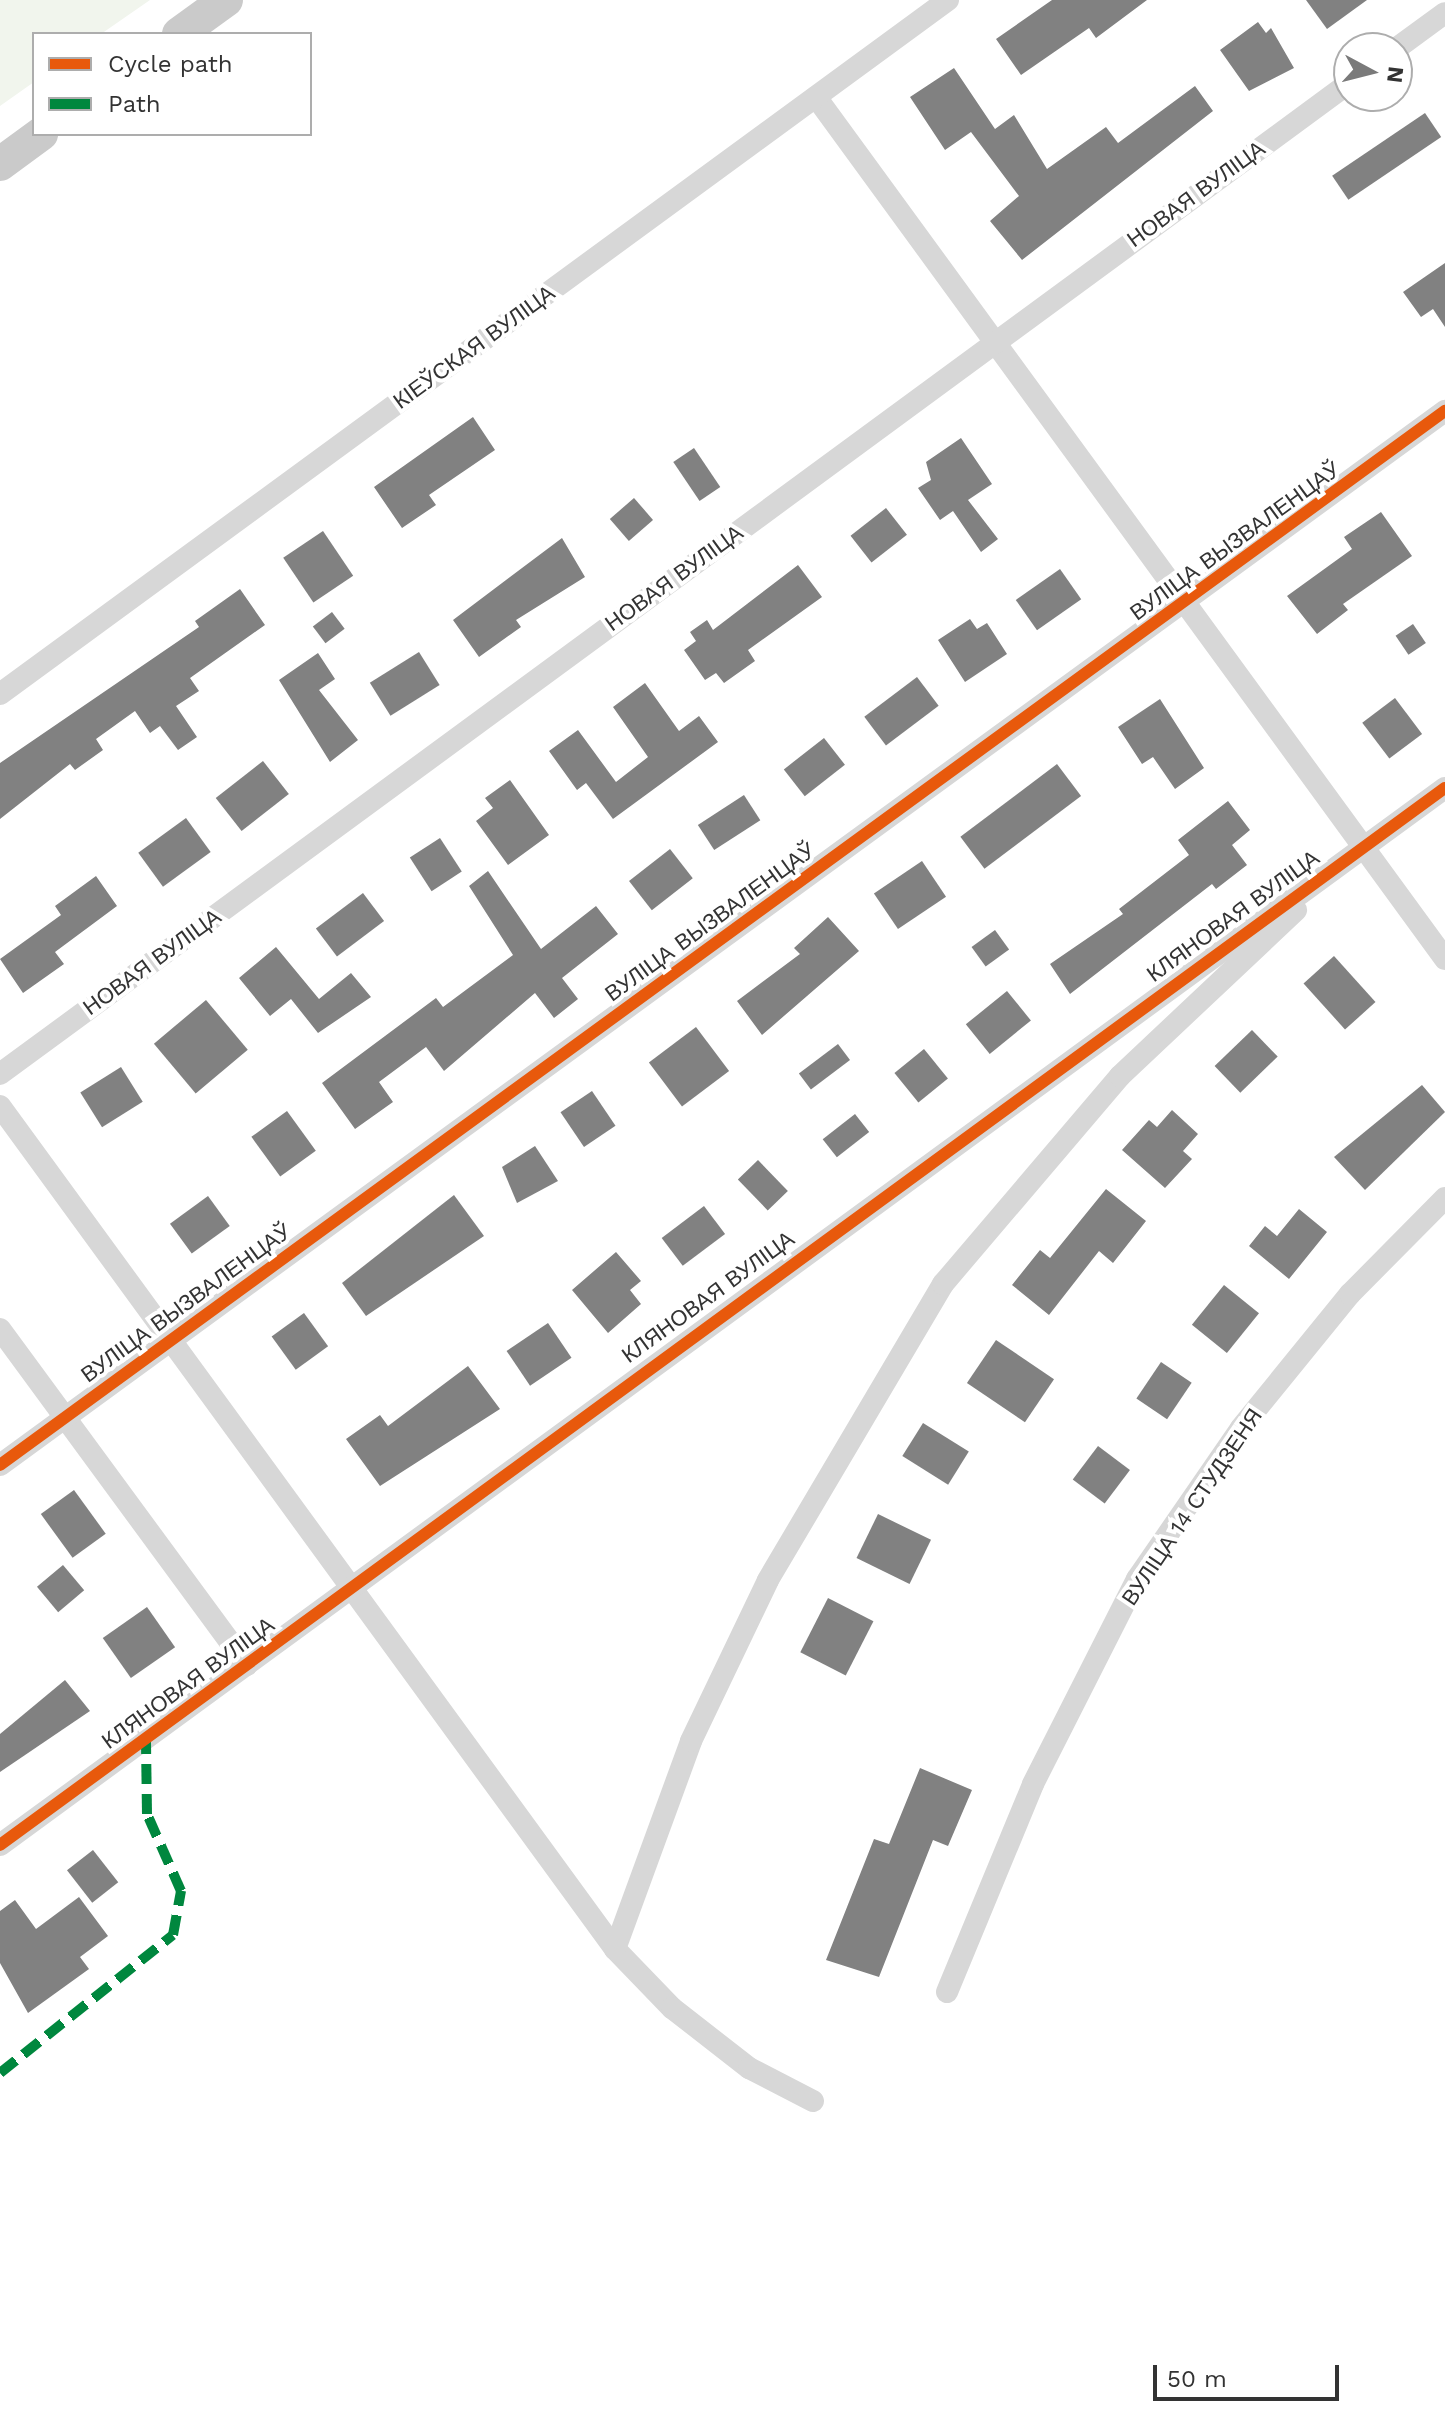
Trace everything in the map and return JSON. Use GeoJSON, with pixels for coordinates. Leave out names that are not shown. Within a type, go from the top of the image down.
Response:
{"type":"FeatureCollection","features":[{"type":"Feature","properties":{"kind":"main road"},"geometry":{"type":"LineString","coordinates":[[182,32],[226,0]]}},
{"type":"Feature","properties":{"kind":"main road"},"geometry":{"type":"LineString","coordinates":[[0,164],[38,136]]}},
{"type":"Feature","properties":{"kind":"street","name":"КІЕЎСКАЯ ВУЛІЦА"},"geometry":{"type":"LineString","coordinates":[[0,694],[948,0]]}},
{"type":"Feature","properties":{"kind":"street"},"geometry":{"type":"LineString","coordinates":[[1413,36],[1445,13]]}},
{"type":"Feature","properties":{"kind":"street","name":"НОВАЯ ВУЛІЦА"},"geometry":{"type":"LineString","coordinates":[[0,1074],[1333,95]]}},
{"type":"Feature","properties":{"kind":"street"},"geometry":{"type":"LineString","coordinates":[[816,97],[1185,602],[1361,849],[1445,959]]}},
{"type":"Feature","properties":{"kind":"street","name":"ВУЛІЦА ВЫЗВАЛЕНЦАЎ"},"geometry":{"type":"LineString","coordinates":[[0,1465],[1445,411]]}},
{"type":"Feature","properties":{"kind":"street","name":"КЛЯНОВАЯ ВУЛІЦА"},"geometry":{"type":"LineString","coordinates":[[0,1845],[1445,788]]}},
{"type":"Feature","properties":{"kind":"street","name":"КЛЯНОВАЯ ВУЛІЦА"},"geometry":{"type":"LineString","coordinates":[[615,1949],[691,1741],[768,1580],[943,1284],[1120,1076],[1361,849]]}},
{"type":"Feature","properties":{"kind":"street"},"geometry":{"type":"LineString","coordinates":[[0,1106],[615,1949],[672,2008],[749,2068],[813,2101]]}},
{"type":"Feature","properties":{"kind":"street","name":"ВУЛІЦА 14 СТУДЗЕНЯ"},"geometry":{"type":"LineString","coordinates":[[947,1992],[1033,1784],[1137,1579],[1241,1428],[1350,1294],[1445,1198]]}},
{"type":"Feature","properties":{"kind":"street"},"geometry":{"type":"LineString","coordinates":[[0,1329],[247,1665]]}},
{"type":"Feature","properties":{"kind":"shaded area"},"geometry":{"type":"Polygon","coordinates":[[[0,0],[150,0],[104,32],[32,32],[32,83],[0,106],[0,0]]]}},
{"type":"Feature","properties":{"kind":"building"},"geometry":{"type":"Polygon","coordinates":[[[1052,0],[1147,0],[1096,38],[1089,28],[1021,75],[996,39],[1052,0]]]}},
{"type":"Feature","properties":{"kind":"building"},"geometry":{"type":"Polygon","coordinates":[[[1306,0],[1367,0],[1327,29],[1306,0]]]}},
{"type":"Feature","properties":{"kind":"building"},"geometry":{"type":"Polygon","coordinates":[[[1258,22],[1266,33],[1271,28],[1294,68],[1249,91],[1220,50],[1258,22]]]}},
{"type":"Feature","properties":{"kind":"building"},"geometry":{"type":"Polygon","coordinates":[[[954,68],[995,129],[1014,115],[1047,169],[1106,127],[1118,143],[1195,86],[1213,111],[1022,260],[990,221],[1019,196],[971,132],[945,150],[910,97],[954,68]]]}},
{"type":"Feature","properties":{"kind":"building"},"geometry":{"type":"Polygon","coordinates":[[[1425,113],[1441,137],[1348,200],[1332,176],[1425,113]]]}},
{"type":"Feature","properties":{"kind":"building"},"geometry":{"type":"Polygon","coordinates":[[[1445,263],[1445,327],[1433,309],[1421,317],[1403,292],[1445,263]]]}},
{"type":"Feature","properties":{"kind":"building"},"geometry":{"type":"Polygon","coordinates":[[[473,417],[495,450],[429,495],[436,505],[402,528],[374,487],[473,417]]]}},
{"type":"Feature","properties":{"kind":"building"},"geometry":{"type":"Polygon","coordinates":[[[961,438],[992,484],[968,500],[998,539],[981,552],[953,511],[940,520],[918,488],[931,480],[926,462],[961,438]]]}},
{"type":"Feature","properties":{"kind":"building"},"geometry":{"type":"Polygon","coordinates":[[[694,448],[720,487],[700,501],[673,462],[694,448]]]}},
{"type":"Feature","properties":{"kind":"building"},"geometry":{"type":"Polygon","coordinates":[[[634,498],[653,520],[629,541],[610,519],[634,498]]]}},
{"type":"Feature","properties":{"kind":"building"},"geometry":{"type":"Polygon","coordinates":[[[886,508],[907,535],[871,562],[851,536],[886,508]]]}},
{"type":"Feature","properties":{"kind":"building"},"geometry":{"type":"Polygon","coordinates":[[[1381,512],[1412,556],[1343,604],[1348,610],[1317,634],[1287,596],[1352,549],[1344,537],[1381,512]]]}},
{"type":"Feature","properties":{"kind":"building"},"geometry":{"type":"Polygon","coordinates":[[[323,531],[353,576],[313,603],[283,558],[323,531]]]}},
{"type":"Feature","properties":{"kind":"building"},"geometry":{"type":"Polygon","coordinates":[[[562,538],[585,577],[516,620],[521,627],[479,657],[453,620],[562,538]]]}},
{"type":"Feature","properties":{"kind":"building"},"geometry":{"type":"Polygon","coordinates":[[[798,565],[822,597],[748,650],[755,661],[724,683],[716,673],[705,680],[684,650],[696,641],[690,632],[707,620],[713,630],[798,565]]]}},
{"type":"Feature","properties":{"kind":"building"},"geometry":{"type":"Polygon","coordinates":[[[1060,569],[1081,599],[1037,630],[1016,600],[1060,569]]]}},
{"type":"Feature","properties":{"kind":"building"},"geometry":{"type":"Polygon","coordinates":[[[240,589],[265,625],[190,678],[199,691],[176,706],[197,737],[178,750],[160,726],[150,733],[135,711],[96,739],[103,750],[75,770],[70,764],[0,819],[0,763],[199,627],[195,621],[240,589]]]}},
{"type":"Feature","properties":{"kind":"building"},"geometry":{"type":"Polygon","coordinates":[[[332,612],[345,629],[325,643],[313,626],[332,612]]]}},
{"type":"Feature","properties":{"kind":"building"},"geometry":{"type":"Polygon","coordinates":[[[970,619],[977,629],[987,623],[1007,654],[965,682],[938,640],[970,619]]]}},
{"type":"Feature","properties":{"kind":"building"},"geometry":{"type":"Polygon","coordinates":[[[1413,624],[1426,643],[1408,655],[1396,636],[1413,624]]]}},
{"type":"Feature","properties":{"kind":"building"},"geometry":{"type":"Polygon","coordinates":[[[419,652],[440,685],[390,716],[370,683],[419,652]]]}},
{"type":"Feature","properties":{"kind":"building"},"geometry":{"type":"Polygon","coordinates":[[[318,653],[335,679],[319,690],[358,740],[330,762],[279,680],[318,653]]]}},
{"type":"Feature","properties":{"kind":"building"},"geometry":{"type":"Polygon","coordinates":[[[917,677],[939,706],[886,745],[864,717],[917,677]]]}},
{"type":"Feature","properties":{"kind":"building"},"geometry":{"type":"Polygon","coordinates":[[[645,683],[679,731],[699,716],[718,742],[613,819],[586,783],[577,790],[549,751],[578,730],[616,782],[648,757],[613,707],[645,683]]]}},
{"type":"Feature","properties":{"kind":"building"},"geometry":{"type":"Polygon","coordinates":[[[1395,698],[1422,734],[1389,759],[1362,723],[1395,698]]]}},
{"type":"Feature","properties":{"kind":"building"},"geometry":{"type":"Polygon","coordinates":[[[1160,699],[1204,768],[1175,789],[1153,757],[1142,764],[1118,727],[1160,699]]]}},
{"type":"Feature","properties":{"kind":"building"},"geometry":{"type":"Polygon","coordinates":[[[824,738],[845,765],[805,796],[784,769],[824,738]]]}},
{"type":"Feature","properties":{"kind":"building"},"geometry":{"type":"Polygon","coordinates":[[[263,761],[289,794],[242,831],[216,798],[263,761]]]}},
{"type":"Feature","properties":{"kind":"building"},"geometry":{"type":"Polygon","coordinates":[[[1057,764],[1081,796],[984,869],[960,837],[1057,764]]]}},
{"type":"Feature","properties":{"kind":"building"},"geometry":{"type":"Polygon","coordinates":[[[510,780],[549,835],[508,865],[476,821],[493,808],[485,798],[510,780]]]}},
{"type":"Feature","properties":{"kind":"building"},"geometry":{"type":"Polygon","coordinates":[[[744,795],[760,820],[714,850],[698,825],[744,795]]]}},
{"type":"Feature","properties":{"kind":"building"},"geometry":{"type":"Polygon","coordinates":[[[1228,801],[1250,830],[1232,845],[1247,865],[1216,889],[1212,884],[1070,994],[1050,964],[1123,914],[1119,909],[1189,855],[1178,840],[1228,801]]]}},
{"type":"Feature","properties":{"kind":"building"},"geometry":{"type":"Polygon","coordinates":[[[186,818],[211,852],[163,887],[138,853],[186,818]]]}},
{"type":"Feature","properties":{"kind":"building"},"geometry":{"type":"Polygon","coordinates":[[[440,838],[462,872],[432,891],[410,858],[440,838]]]}},
{"type":"Feature","properties":{"kind":"building"},"geometry":{"type":"Polygon","coordinates":[[[670,849],[693,878],[652,910],[629,881],[670,849]]]}},
{"type":"Feature","properties":{"kind":"building"},"geometry":{"type":"Polygon","coordinates":[[[922,861],[946,897],[898,929],[874,893],[922,861]]]}},
{"type":"Feature","properties":{"kind":"building"},"geometry":{"type":"Polygon","coordinates":[[[488,871],[541,949],[596,906],[618,934],[562,978],[578,999],[554,1018],[535,993],[444,1071],[426,1047],[379,1082],[393,1102],[355,1129],[322,1083],[436,998],[443,1007],[513,955],[469,886],[488,871]]]}},
{"type":"Feature","properties":{"kind":"building"},"geometry":{"type":"Polygon","coordinates":[[[96,876],[117,906],[55,952],[64,964],[23,993],[0,959],[61,915],[55,906],[96,876]]]}},
{"type":"Feature","properties":{"kind":"building"},"geometry":{"type":"Polygon","coordinates":[[[363,893],[384,921],[337,956],[316,929],[363,893]]]}},
{"type":"Feature","properties":{"kind":"building"},"geometry":{"type":"Polygon","coordinates":[[[828,917],[859,951],[762,1035],[737,1001],[800,954],[794,948],[828,917]]]}},
{"type":"Feature","properties":{"kind":"building"},"geometry":{"type":"Polygon","coordinates":[[[995,930],[1009,949],[986,966],[972,947],[995,930]]]}},
{"type":"Feature","properties":{"kind":"building"},"geometry":{"type":"Polygon","coordinates":[[[276,947],[319,999],[351,973],[371,997],[318,1033],[291,999],[270,1016],[239,978],[276,947]]]}},
{"type":"Feature","properties":{"kind":"building"},"geometry":{"type":"Polygon","coordinates":[[[1334,956],[1375,1002],[1345,1030],[1304,983],[1334,956]]]}},
{"type":"Feature","properties":{"kind":"building"},"geometry":{"type":"Polygon","coordinates":[[[1007,991],[1031,1021],[990,1054],[966,1024],[1007,991]]]}},
{"type":"Feature","properties":{"kind":"building"},"geometry":{"type":"Polygon","coordinates":[[[206,1000],[248,1050],[196,1094],[154,1044],[206,1000]]]}},
{"type":"Feature","properties":{"kind":"building"},"geometry":{"type":"Polygon","coordinates":[[[696,1027],[729,1071],[682,1106],[649,1063],[696,1027]]]}},
{"type":"Feature","properties":{"kind":"building"},"geometry":{"type":"Polygon","coordinates":[[[1252,1030],[1278,1057],[1240,1093],[1215,1066],[1252,1030]]]}},
{"type":"Feature","properties":{"kind":"building"},"geometry":{"type":"Polygon","coordinates":[[[838,1044],[850,1060],[811,1089],[799,1073],[838,1044]]]}},
{"type":"Feature","properties":{"kind":"building"},"geometry":{"type":"Polygon","coordinates":[[[924,1049],[948,1079],[918,1102],[894,1073],[924,1049]]]}},
{"type":"Feature","properties":{"kind":"building"},"geometry":{"type":"Polygon","coordinates":[[[121,1067],[143,1102],[102,1127],[80,1092],[121,1067]]]}},
{"type":"Feature","properties":{"kind":"building"},"geometry":{"type":"Polygon","coordinates":[[[1422,1085],[1445,1112],[1365,1190],[1334,1157],[1422,1085]]]}},
{"type":"Feature","properties":{"kind":"building"},"geometry":{"type":"Polygon","coordinates":[[[592,1091],[615,1126],[584,1147],[560,1112],[592,1091]]]}},
{"type":"Feature","properties":{"kind":"building"},"geometry":{"type":"Polygon","coordinates":[[[1172,1110],[1198,1134],[1183,1151],[1192,1159],[1165,1188],[1122,1150],[1149,1120],[1157,1127],[1172,1110]]]}},
{"type":"Feature","properties":{"kind":"building"},"geometry":{"type":"Polygon","coordinates":[[[287,1111],[316,1151],[280,1177],[251,1137],[287,1111]]]}},
{"type":"Feature","properties":{"kind":"building"},"geometry":{"type":"Polygon","coordinates":[[[855,1114],[869,1132],[837,1157],[823,1139],[855,1114]]]}},
{"type":"Feature","properties":{"kind":"building"},"geometry":{"type":"Polygon","coordinates":[[[535,1146],[558,1181],[517,1203],[502,1167],[535,1146]]]}},
{"type":"Feature","properties":{"kind":"building"},"geometry":{"type":"Polygon","coordinates":[[[758,1160],[788,1191],[768,1210],[738,1179],[758,1160]]]}},
{"type":"Feature","properties":{"kind":"building"},"geometry":{"type":"Polygon","coordinates":[[[1106,1189],[1146,1221],[1113,1263],[1099,1251],[1049,1315],[1012,1285],[1040,1250],[1050,1258],[1106,1189]]]}},
{"type":"Feature","properties":{"kind":"building"},"geometry":{"type":"Polygon","coordinates":[[[454,1195],[484,1236],[366,1316],[342,1283],[454,1195]]]}},
{"type":"Feature","properties":{"kind":"building"},"geometry":{"type":"Polygon","coordinates":[[[208,1196],[230,1226],[192,1254],[170,1224],[208,1196]]]}},
{"type":"Feature","properties":{"kind":"building"},"geometry":{"type":"Polygon","coordinates":[[[704,1206],[725,1234],[683,1266],[662,1238],[704,1206]]]}},
{"type":"Feature","properties":{"kind":"building"},"geometry":{"type":"Polygon","coordinates":[[[1299,1209],[1327,1232],[1289,1279],[1249,1246],[1265,1226],[1277,1236],[1299,1209]]]}},
{"type":"Feature","properties":{"kind":"building"},"geometry":{"type":"Polygon","coordinates":[[[616,1252],[641,1281],[630,1290],[641,1304],[608,1333],[572,1290],[616,1252]]]}},
{"type":"Feature","properties":{"kind":"building"},"geometry":{"type":"Polygon","coordinates":[[[1224,1285],[1259,1313],[1227,1353],[1192,1325],[1224,1285]]]}},
{"type":"Feature","properties":{"kind":"building"},"geometry":{"type":"Polygon","coordinates":[[[304,1313],[328,1346],[296,1370],[272,1337],[304,1313]]]}},
{"type":"Feature","properties":{"kind":"building"},"geometry":{"type":"Polygon","coordinates":[[[548,1323],[571,1358],[530,1386],[507,1351],[548,1323]]]}},
{"type":"Feature","properties":{"kind":"building"},"geometry":{"type":"Polygon","coordinates":[[[996,1340],[1054,1379],[1025,1422],[967,1383],[996,1340]]]}},
{"type":"Feature","properties":{"kind":"building"},"geometry":{"type":"Polygon","coordinates":[[[1161,1362],[1192,1383],[1167,1419],[1136,1398],[1161,1362]]]}},
{"type":"Feature","properties":{"kind":"building"},"geometry":{"type":"Polygon","coordinates":[[[468,1366],[500,1409],[380,1486],[346,1439],[380,1415],[388,1426],[468,1366]]]}},
{"type":"Feature","properties":{"kind":"building"},"geometry":{"type":"Polygon","coordinates":[[[923,1423],[969,1452],[948,1485],[902,1456],[923,1423]]]}},
{"type":"Feature","properties":{"kind":"building"},"geometry":{"type":"Polygon","coordinates":[[[1098,1446],[1130,1470],[1105,1504],[1073,1480],[1098,1446]]]}},
{"type":"Feature","properties":{"kind":"building"},"geometry":{"type":"Polygon","coordinates":[[[74,1490],[106,1534],[73,1558],[41,1514],[74,1490]]]}},
{"type":"Feature","properties":{"kind":"building"},"geometry":{"type":"Polygon","coordinates":[[[878,1514],[931,1540],[910,1584],[857,1558],[878,1514]]]}},
{"type":"Feature","properties":{"kind":"building"},"geometry":{"type":"Polygon","coordinates":[[[63,1565],[84,1590],[58,1612],[37,1587],[63,1565]]]}},
{"type":"Feature","properties":{"kind":"building"},"geometry":{"type":"Polygon","coordinates":[[[828,1598],[873,1621],[846,1676],[800,1652],[828,1598]]]}},
{"type":"Feature","properties":{"kind":"building"},"geometry":{"type":"Polygon","coordinates":[[[147,1607],[175,1647],[131,1678],[103,1638],[147,1607]]]}},
{"type":"Feature","properties":{"kind":"building"},"geometry":{"type":"Polygon","coordinates":[[[65,1680],[90,1711],[0,1772],[0,1734],[65,1680]]]}},
{"type":"Feature","properties":{"kind":"building"},"geometry":{"type":"Polygon","coordinates":[[[920,1768],[972,1790],[948,1846],[933,1840],[879,1977],[826,1960],[874,1839],[889,1844],[920,1768]]]}},
{"type":"Feature","properties":{"kind":"building"},"geometry":{"type":"Polygon","coordinates":[[[93,1850],[118,1882],[92,1903],[67,1870],[93,1850]]]}},
{"type":"Feature","properties":{"kind":"building"},"geometry":{"type":"Polygon","coordinates":[[[79,1897],[108,1936],[80,1957],[89,1969],[28,2013],[0,1963],[0,1911],[15,1900],[36,1929],[79,1897]]]}},
{"type":"Feature","properties":{"kind":"marked path"},"geometry":{"type":"LineString","coordinates":[[0,2073],[173,1935],[181,1891],[147,1814],[146,1739]]}},
{"type":"Feature","properties":{"kind":"cycle path"},"geometry":{"type":"LineString","coordinates":[[0,1465],[1445,411]]}},
{"type":"Feature","properties":{"kind":"cycle path"},"geometry":{"type":"LineString","coordinates":[[0,1845],[1445,788]]}}]}
